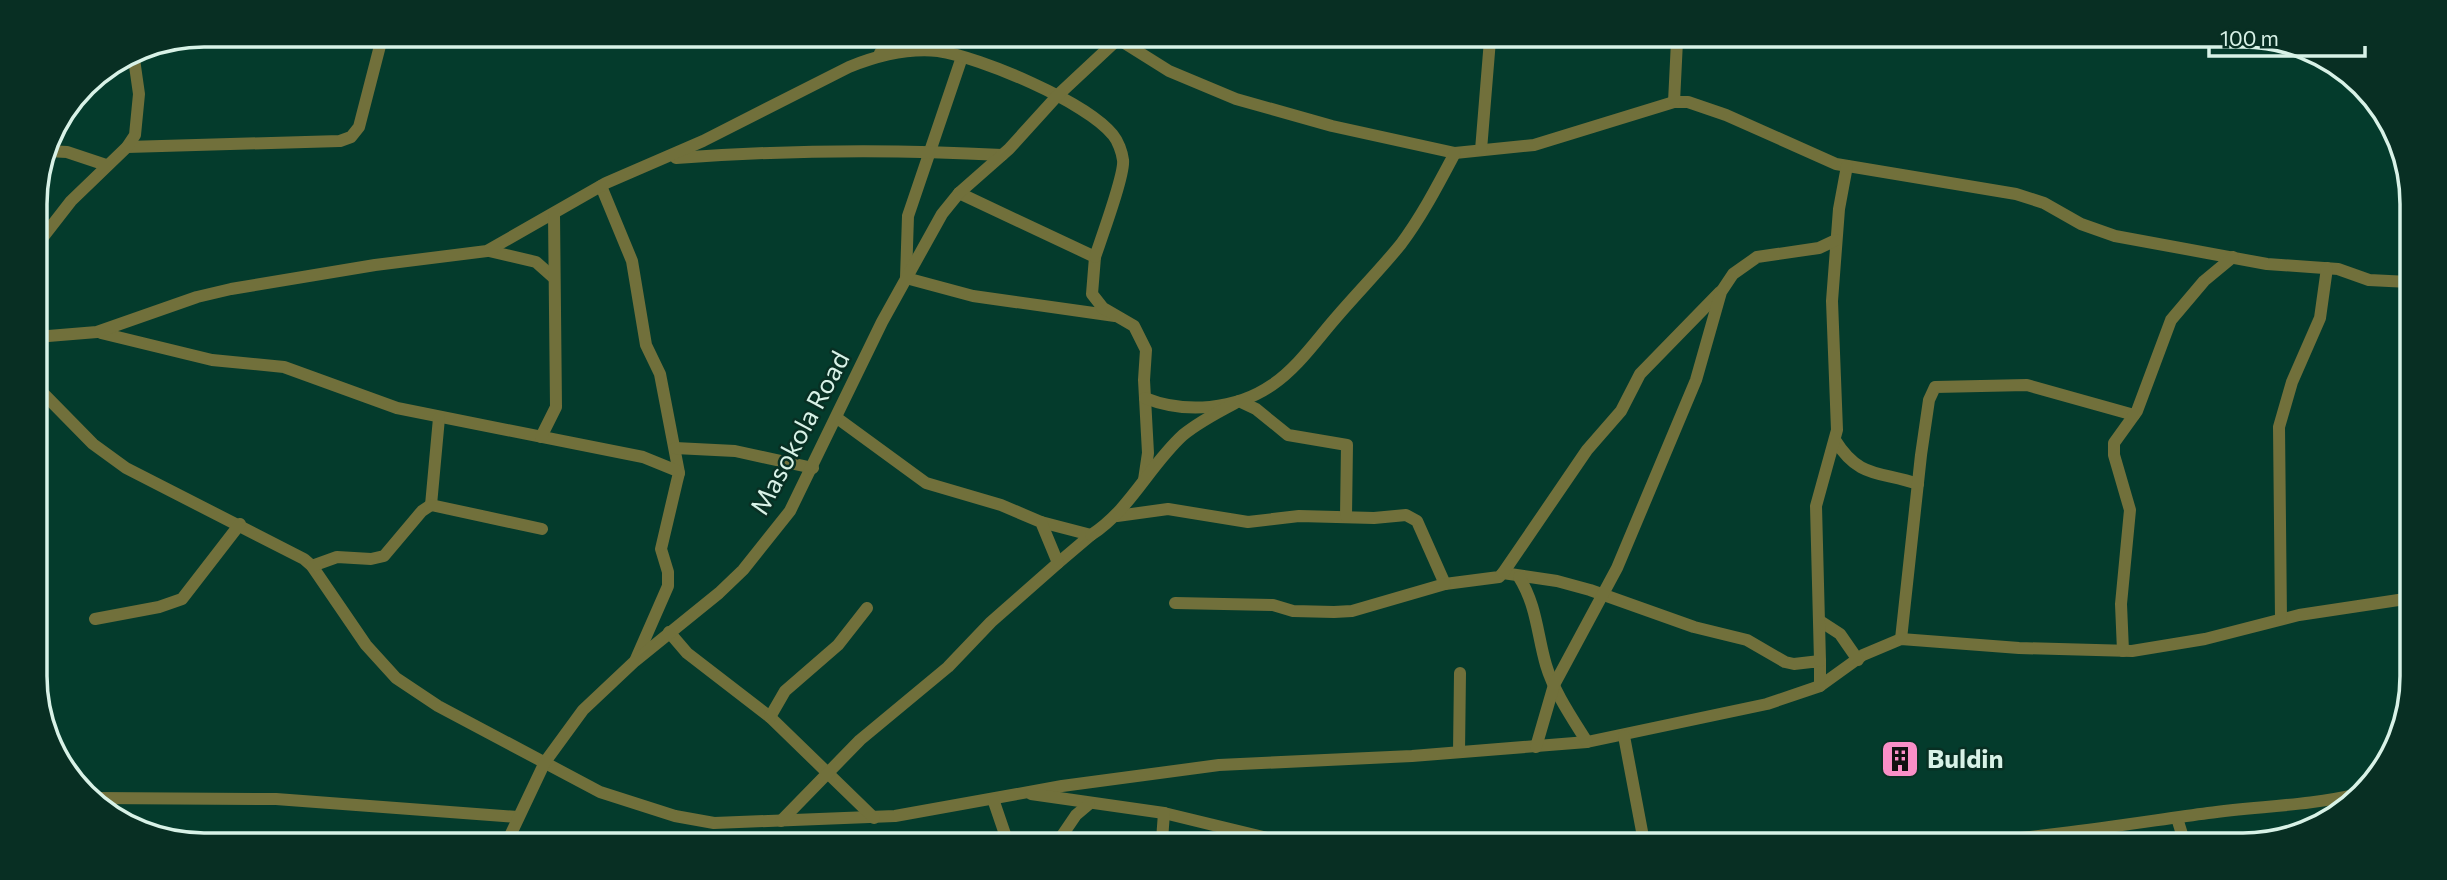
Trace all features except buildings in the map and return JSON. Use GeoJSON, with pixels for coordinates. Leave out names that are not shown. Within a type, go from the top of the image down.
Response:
{"type":"FeatureCollection","features":[{"type":"Feature","properties":{"kind":"street"},"geometry":{"type":"LineString","coordinates":[[127,147],[340,141],[351,137],[359,127],[380,47]]}},
{"type":"Feature","properties":{"kind":"street"},"geometry":{"type":"LineString","coordinates":[[487,251],[601,186],[665,159],[890,47]]}},
{"type":"Feature","properties":{"kind":"street","name":"Masokola Road"},"geometry":{"type":"LineString","coordinates":[[511,833],[545,762],[583,710],[635,661],[743,570],[790,511],[906,278],[942,214],[958,193],[1002,155],[1058,95],[1109,47]]}},
{"type":"Feature","properties":{"kind":"street"},"geometry":{"type":"LineString","coordinates":[[1130,47],[1168,71],[1236,99],[1332,126],[1455,153],[1534,145],[1674,102],[1688,102],[1727,115],[1803,152],[1847,166],[1954,181],[2016,194],[2044,203],[2081,224],[2115,236],[2267,264],[2326,268],[2369,280],[2400,282]]}},
{"type":"Feature","properties":{"kind":"street"},"geometry":{"type":"LineString","coordinates":[[1481,150],[1489,47]]}},
{"type":"Feature","properties":{"kind":"street"},"geometry":{"type":"LineString","coordinates":[[1674,102],[1677,47]]}},
{"type":"Feature","properties":{"kind":"street"},"geometry":{"type":"LineString","coordinates":[[874,56],[934,51],[962,57],[1058,95],[1088,113],[1115,137],[1123,159],[1096,257],[1092,294],[1103,308],[1134,326],[1144,342],[1148,453],[1144,480]]}},
{"type":"Feature","properties":{"kind":"street"},"geometry":{"type":"LineString","coordinates":[[962,57],[908,216],[906,278],[973,296],[1115,316]]}},
{"type":"Feature","properties":{"kind":"street"},"geometry":{"type":"LineString","coordinates":[[48,231],[71,201],[127,147],[135,135],[138,111],[134,64]]}},
{"type":"Feature","properties":{"kind":"street"},"geometry":{"type":"LineString","coordinates":[[665,159],[785,150],[932,151],[1002,155]]}},
{"type":"Feature","properties":{"kind":"street"},"geometry":{"type":"LineString","coordinates":[[57,151],[67,152],[106,165]]}},
{"type":"Feature","properties":{"kind":"street"},"geometry":{"type":"LineString","coordinates":[[781,821],[860,740],[948,667],[991,622],[1058,563],[1117,516],[1144,480],[1197,424],[1272,386],[1304,355],[1402,243],[1455,153]]}},
{"type":"Feature","properties":{"kind":"street"},"geometry":{"type":"LineString","coordinates":[[1820,686],[1816,506],[1835,440],[1832,332],[1834,263],[1847,166]]}},
{"type":"Feature","properties":{"kind":"street"},"geometry":{"type":"LineString","coordinates":[[601,186],[632,261],[646,345],[660,374],[678,473],[661,549],[668,572],[668,586],[635,661]]}},
{"type":"Feature","properties":{"kind":"street"},"geometry":{"type":"LineString","coordinates":[[958,193],[1096,257]]}},
{"type":"Feature","properties":{"kind":"street"},"geometry":{"type":"LineString","coordinates":[[541,437],[556,407],[554,214]]}},
{"type":"Feature","properties":{"kind":"street"},"geometry":{"type":"LineString","coordinates":[[1175,603],[1273,605],[1293,611],[1352,611],[1445,584],[1499,577],[1587,450],[1621,411],[1640,374],[1721,292],[1733,274],[1757,257],[1813,249],[1836,240]]}},
{"type":"Feature","properties":{"kind":"street"},"geometry":{"type":"LineString","coordinates":[[1813,249],[1834,263]]}},
{"type":"Feature","properties":{"kind":"street"},"geometry":{"type":"LineString","coordinates":[[48,336],[97,332],[197,296],[231,289],[375,265],[487,251],[536,262],[554,278]]}},
{"type":"Feature","properties":{"kind":"street"},"geometry":{"type":"LineString","coordinates":[[2123,651],[2120,604],[2130,510],[2113,449],[2118,434],[2134,415],[2171,320],[2204,281],[2233,257]]}},
{"type":"Feature","properties":{"kind":"street"},"geometry":{"type":"LineString","coordinates":[[2281,619],[2279,426],[2292,382],[2320,318],[2326,268]]}},
{"type":"Feature","properties":{"kind":"street"},"geometry":{"type":"LineString","coordinates":[[1536,747],[1554,685],[1603,595],[1638,522],[1696,380],[1721,292]]}},
{"type":"Feature","properties":{"kind":"street"},"geometry":{"type":"LineString","coordinates":[[97,332],[212,360],[285,367],[397,408],[643,457],[678,473]]}},
{"type":"Feature","properties":{"kind":"street"},"geometry":{"type":"LineString","coordinates":[[1901,639],[1929,400],[1935,387],[2027,385],[2134,415]]}},
{"type":"Feature","properties":{"kind":"street"},"geometry":{"type":"LineString","coordinates":[[48,398],[93,444],[126,468],[283,546],[312,566],[366,645],[396,678],[477,729],[600,792],[676,816],[714,822],[874,818],[1219,765],[1587,742],[1767,704],[1820,686],[1884,644],[1901,639],[2019,649],[2123,651],[2205,639],[2281,619],[2400,600]]}},
{"type":"Feature","properties":{"kind":"street"},"geometry":{"type":"LineString","coordinates":[[1145,398],[1184,408],[1239,401],[1256,409],[1288,435],[1347,445],[1346,516]]}},
{"type":"Feature","properties":{"kind":"street"},"geometry":{"type":"LineString","coordinates":[[312,566],[337,557],[372,559],[384,556],[431,505],[439,418]]}},
{"type":"Feature","properties":{"kind":"street"},"geometry":{"type":"LineString","coordinates":[[837,418],[926,483],[1001,505],[1041,522],[1091,535]]}},
{"type":"Feature","properties":{"kind":"street"},"geometry":{"type":"LineString","coordinates":[[1835,440],[1848,458],[1863,471],[1918,484]]}},
{"type":"Feature","properties":{"kind":"street"},"geometry":{"type":"LineString","coordinates":[[675,448],[735,451],[813,468]]}},
{"type":"Feature","properties":{"kind":"street"},"geometry":{"type":"LineString","coordinates":[[431,505],[542,529]]}},
{"type":"Feature","properties":{"kind":"street"},"geometry":{"type":"LineString","coordinates":[[1117,516],[1168,509],[1248,522],[1299,516],[1412,517],[1422,528],[1445,584]]}},
{"type":"Feature","properties":{"kind":"street"},"geometry":{"type":"LineString","coordinates":[[1041,522],[1058,563]]}},
{"type":"Feature","properties":{"kind":"street"},"geometry":{"type":"LineString","coordinates":[[95,619],[159,607],[182,599],[240,524]]}},
{"type":"Feature","properties":{"kind":"street"},"geometry":{"type":"LineString","coordinates":[[1503,573],[1558,581],[1695,627],[1747,640],[1785,662],[1794,664],[1820,661]]}},
{"type":"Feature","properties":{"kind":"street"},"geometry":{"type":"LineString","coordinates":[[1519,577],[1537,617],[1544,658],[1554,685],[1587,742]]}},
{"type":"Feature","properties":{"kind":"street"},"geometry":{"type":"LineString","coordinates":[[770,717],[785,691],[838,645],[867,608]]}},
{"type":"Feature","properties":{"kind":"street"},"geometry":{"type":"LineString","coordinates":[[1820,621],[1840,634],[1858,660]]}},
{"type":"Feature","properties":{"kind":"street"},"geometry":{"type":"LineString","coordinates":[[669,632],[687,653],[770,717],[874,818]]}},
{"type":"Feature","properties":{"kind":"street"},"geometry":{"type":"LineString","coordinates":[[1459,752],[1460,673]]}},
{"type":"Feature","properties":{"kind":"street"},"geometry":{"type":"LineString","coordinates":[[1624,736],[1642,832]]}},
{"type":"Feature","properties":{"kind":"street"},"geometry":{"type":"LineString","coordinates":[[1024,793],[1164,813],[1244,832]]}},
{"type":"Feature","properties":{"kind":"street"},"geometry":{"type":"LineString","coordinates":[[2080,832],[2297,805],[2342,797]]}},
{"type":"Feature","properties":{"kind":"street"},"geometry":{"type":"LineString","coordinates":[[109,800],[275,799],[518,817]]}},
{"type":"Feature","properties":{"kind":"street"},"geometry":{"type":"LineString","coordinates":[[993,799],[1004,833]]}},
{"type":"Feature","properties":{"kind":"street"},"geometry":{"type":"LineString","coordinates":[[1064,833],[1076,815],[1089,804]]}},
{"type":"Feature","properties":{"kind":"street"},"geometry":{"type":"LineString","coordinates":[[1163,833],[1164,813]]}},
{"type":"Feature","properties":{"kind":"street"},"geometry":{"type":"LineString","coordinates":[[2177,818],[2181,832]]}},
{"type":"Feature","properties":{"kind":"place","name":"Buldin"},"geometry":{"type":"Point","coordinates":[1900,759]}}]}
